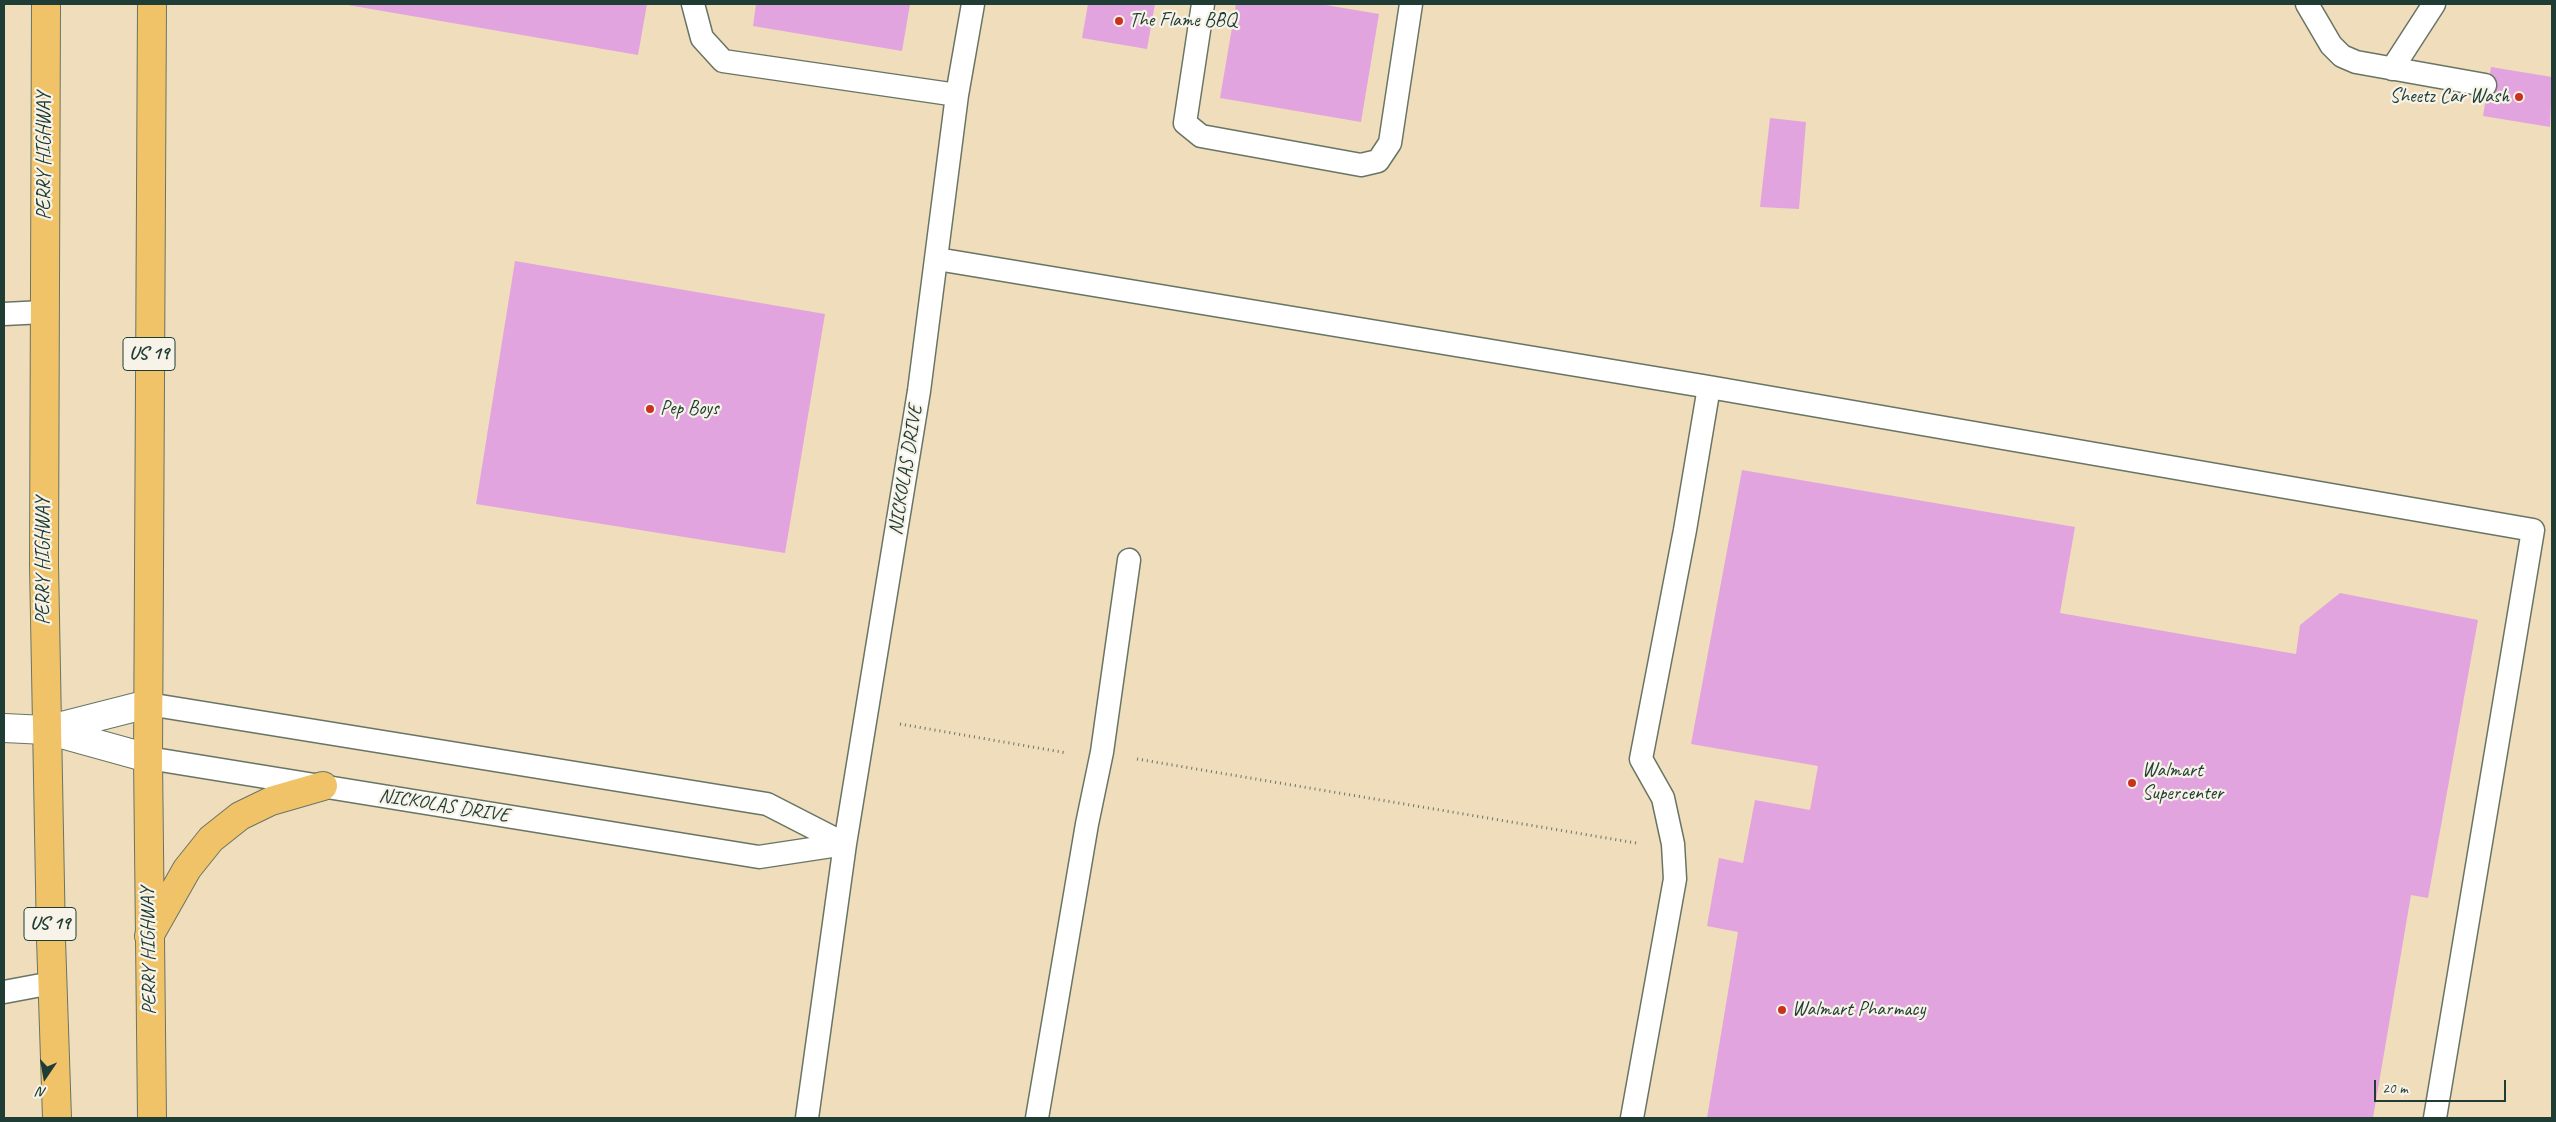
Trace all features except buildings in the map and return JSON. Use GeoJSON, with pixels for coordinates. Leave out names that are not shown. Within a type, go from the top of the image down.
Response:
{"type":"FeatureCollection","features":[{"type":"Feature","properties":{"kind":"main road","name":"PERRY HIGHWAY"},"geometry":{"type":"LineString","coordinates":[[46,4],[44,312],[46,730],[57,1118]]}},
{"type":"Feature","properties":{"kind":"main road","name":"PERRY HIGHWAY"},"geometry":{"type":"LineString","coordinates":[[152,4],[148,704],[152,1118]]}},
{"type":"Feature","properties":{"kind":"main road"},"geometry":{"type":"LineString","coordinates":[[149,937],[186,868],[211,839],[240,816],[271,801],[323,786]]}},
{"type":"Feature","properties":{"kind":"street"},"geometry":{"type":"LineString","coordinates":[[4,728],[46,730],[148,704]]}},
{"type":"Feature","properties":{"kind":"street","name":"NICKOLAS DRIVE"},"geometry":{"type":"LineString","coordinates":[[46,730],[148,758]]}},
{"type":"Feature","properties":{"kind":"lane"},"geometry":{"type":"LineString","coordinates":[[693,4],[702,38],[723,60],[958,95]]}},
{"type":"Feature","properties":{"kind":"lane","name":"NICKOLAS DRIVE"},"geometry":{"type":"LineString","coordinates":[[148,758],[759,857],[844,844],[919,391],[958,95],[972,4]]}},
{"type":"Feature","properties":{"kind":"lane"},"geometry":{"type":"LineString","coordinates":[[1202,4],[1185,123],[1201,136],[1361,165],[1378,161],[1390,143],[1411,4]]}},
{"type":"Feature","properties":{"kind":"lane"},"geometry":{"type":"LineString","coordinates":[[2307,4],[2331,45],[2342,56],[2356,62],[2485,85]]}},
{"type":"Feature","properties":{"kind":"lane"},"geometry":{"type":"LineString","coordinates":[[2392,69],[2434,4]]}},
{"type":"Feature","properties":{"kind":"lane"},"geometry":{"type":"LineString","coordinates":[[937,259],[1709,387],[2533,530],[2435,1118]]}},
{"type":"Feature","properties":{"kind":"lane"},"geometry":{"type":"LineString","coordinates":[[4,314],[44,312]]}},
{"type":"Feature","properties":{"kind":"lane"},"geometry":{"type":"LineString","coordinates":[[1632,1118],[1675,879],[1674,850],[1663,798],[1641,759],[1683,540],[1709,387]]}},
{"type":"Feature","properties":{"kind":"lane"},"geometry":{"type":"LineString","coordinates":[[1037,1118],[1087,824],[1102,752],[1130,560]]}},
{"type":"Feature","properties":{"kind":"lane"},"geometry":{"type":"LineString","coordinates":[[148,704],[767,804],[844,844],[807,1118]]}},
{"type":"Feature","properties":{"kind":"lane"},"geometry":{"type":"LineString","coordinates":[[4,992],[52,982]]}},
{"type":"Feature","properties":{"kind":"path"},"geometry":{"type":"LineString","coordinates":[[895,723],[1072,754],[1102,752],[1674,850]]}},
{"type":"Feature","properties":{"kind":"place","name":"The Flame BBQ"},"geometry":{"type":"Point","coordinates":[1119,21]}},
{"type":"Feature","properties":{"kind":"place","name":"Sheetz Car Wash"},"geometry":{"type":"Point","coordinates":[2519,97]}},
{"type":"Feature","properties":{"kind":"place","name":"Pep Boys"},"geometry":{"type":"Point","coordinates":[650,409]}},
{"type":"Feature","properties":{"kind":"place","name":"Walmart Supercenter"},"geometry":{"type":"Point","coordinates":[2132,783]}},
{"type":"Feature","properties":{"kind":"place","name":"Walmart Pharmacy"},"geometry":{"type":"Point","coordinates":[1782,1010]}}]}
